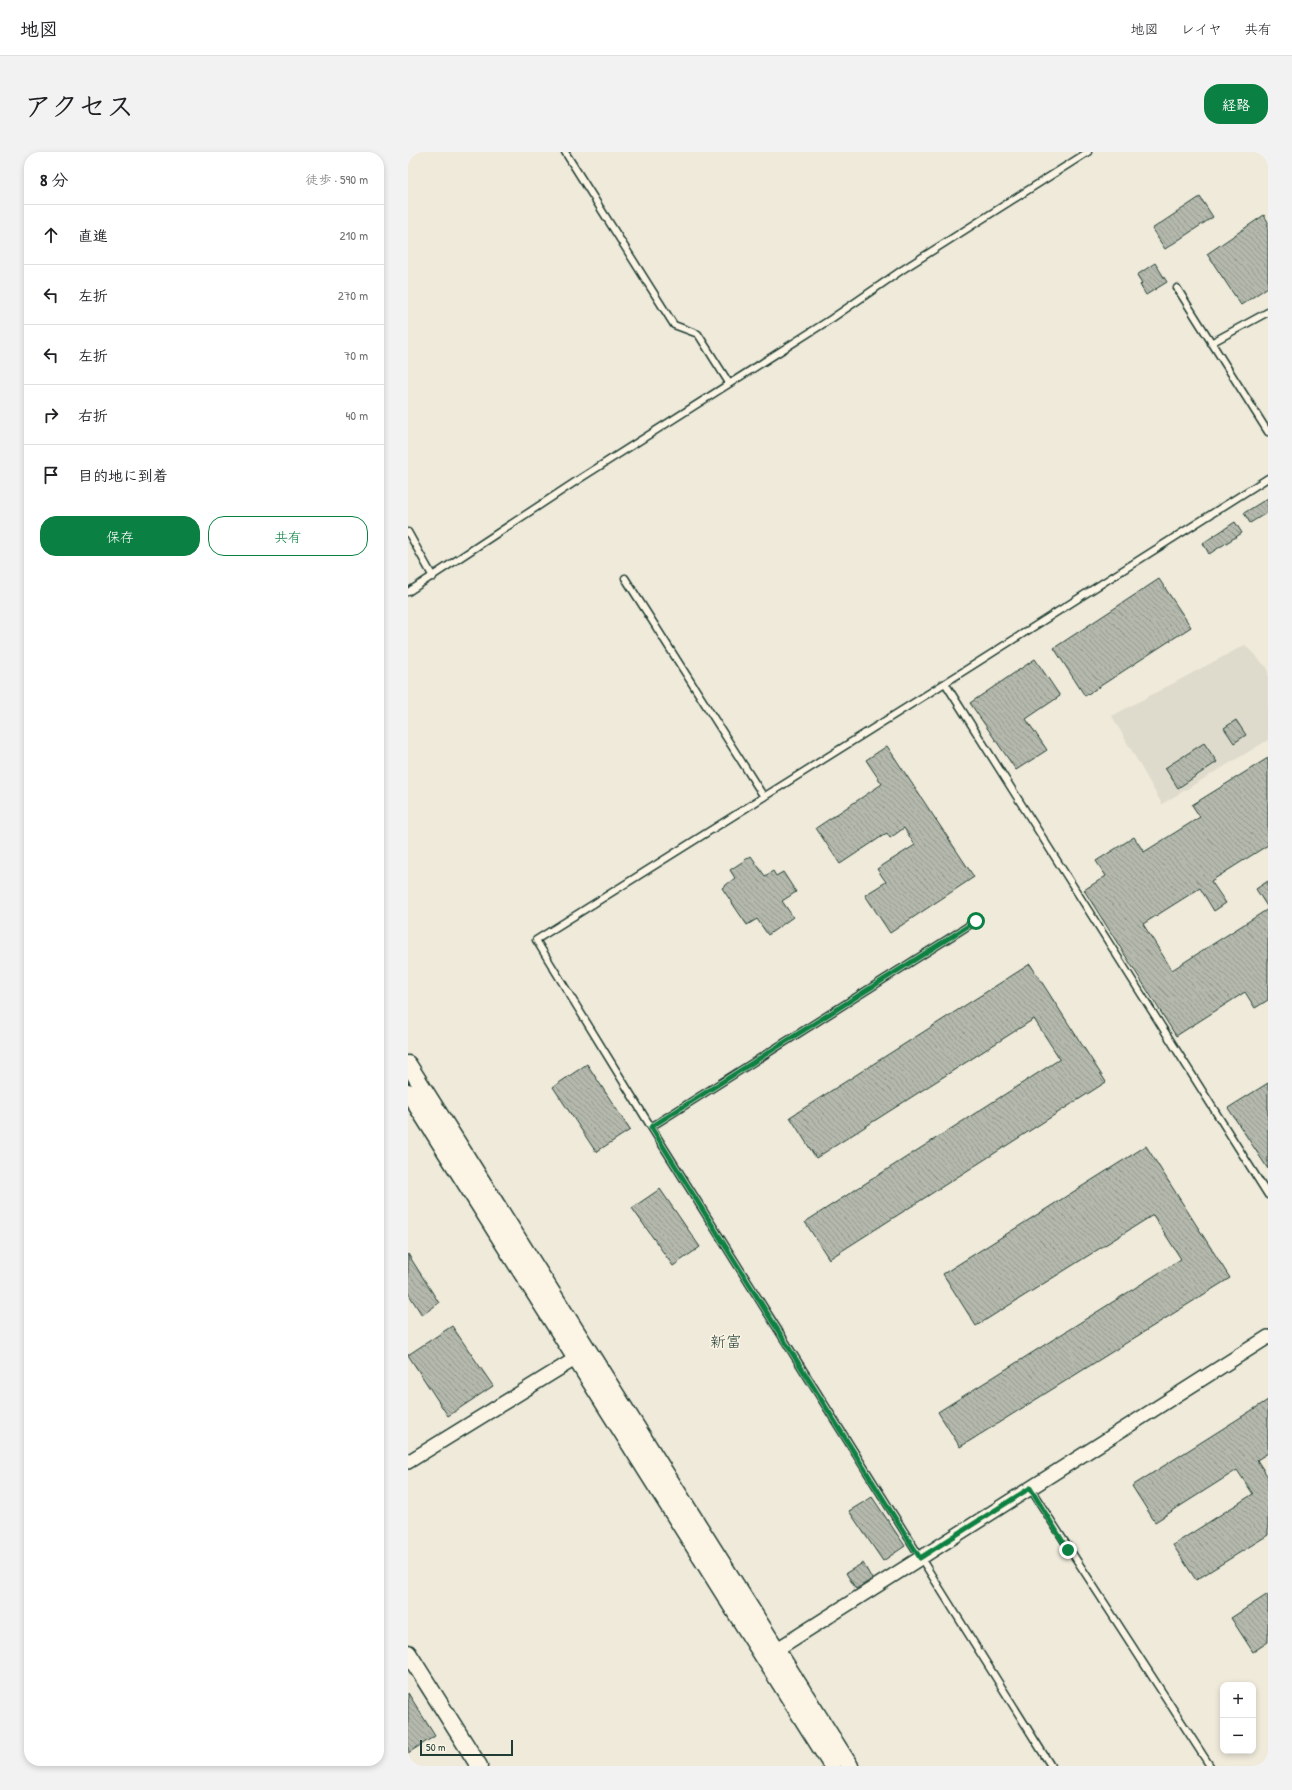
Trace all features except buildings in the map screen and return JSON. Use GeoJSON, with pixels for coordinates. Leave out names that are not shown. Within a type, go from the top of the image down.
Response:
{"type":"FeatureCollection","features":[{"type":"Feature","properties":{"kind":"street"},"geometry":{"type":"LineString","coordinates":[[408,1064],[582,1355]]}},
{"type":"Feature","properties":{"kind":"street"},"geometry":{"type":"LineString","coordinates":[[408,1092],[582,1355],[770,1653],[850,1766]]}},
{"type":"Feature","properties":{"kind":"street"},"geometry":{"type":"LineString","coordinates":[[770,1653],[1268,1337]]}},
{"type":"Feature","properties":{"kind":"street"},"geometry":{"type":"LineString","coordinates":[[408,1462],[582,1355]]}},
{"type":"Feature","properties":{"kind":"street"},"geometry":{"type":"LineString","coordinates":[[408,1653],[479,1766]]}},
{"type":"Feature","properties":{"kind":"street"},"geometry":{"type":"LineString","coordinates":[[770,1653],[832,1766]]}},
{"type":"Feature","properties":{"kind":"lane"},"geometry":{"type":"LineString","coordinates":[[566,152],[674,325],[698,334],[729,383]]}},
{"type":"Feature","properties":{"kind":"lane"},"geometry":{"type":"LineString","coordinates":[[408,592],[433,577],[581,478],[831,319],[902,270],[1088,152]]}},
{"type":"Feature","properties":{"kind":"lane"},"geometry":{"type":"LineString","coordinates":[[1176,288],[1268,432]]}},
{"type":"Feature","properties":{"kind":"lane"},"geometry":{"type":"LineString","coordinates":[[1211,343],[1268,312]]}},
{"type":"Feature","properties":{"kind":"lane"},"geometry":{"type":"LineString","coordinates":[[1051,1766],[651,1127],[536,940],[945,684],[1268,478]]}},
{"type":"Feature","properties":{"kind":"lane"},"geometry":{"type":"LineString","coordinates":[[408,532],[433,577]]}},
{"type":"Feature","properties":{"kind":"lane"},"geometry":{"type":"LineString","coordinates":[[625,578],[764,797]]}},
{"type":"Feature","properties":{"kind":"lane"},"geometry":{"type":"LineString","coordinates":[[945,684],[1268,1195]]}},
{"type":"Feature","properties":{"kind":"lane"},"geometry":{"type":"LineString","coordinates":[[651,1127],[976,921]]}},
{"type":"Feature","properties":{"kind":"lane"},"geometry":{"type":"LineString","coordinates":[[1030,1488],[1210,1766]]}},
{"type":"Feature","properties":{"kind":"shaded area"},"geometry":{"type":"Polygon","coordinates":[[[1245,645],[1268,669],[1268,740],[1162,804],[1112,716],[1245,645]]]}},
{"type":"Feature","properties":{"kind":"district","name":"新富"},"geometry":{"type":"Point","coordinates":[726,1341]}},
{"type":"Feature","properties":{"kind":"route"},"geometry":{"type":"LineString","coordinates":[[976,921],[651,1127],[920,1558],[1030,1488],[1068,1550]]}}]}
